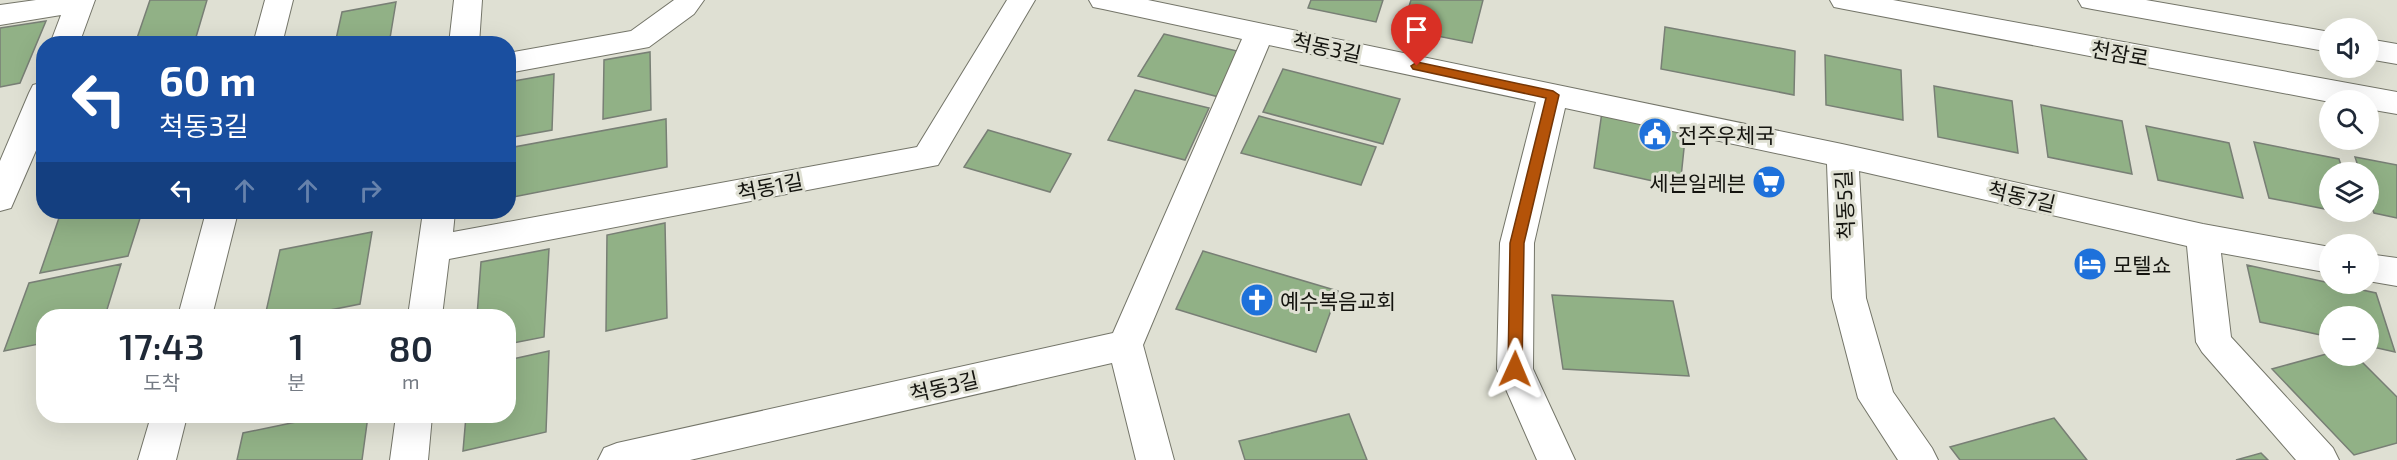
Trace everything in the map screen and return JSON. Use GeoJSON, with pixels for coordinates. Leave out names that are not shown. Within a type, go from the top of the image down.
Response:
{"type":"FeatureCollection","features":[{"type":"Feature","properties":{"kind":"street"},"geometry":{"type":"LineString","coordinates":[[269,36],[279,0]]}},
{"type":"Feature","properties":{"kind":"street"},"geometry":{"type":"LineString","coordinates":[[465,36],[468,0]]}},
{"type":"Feature","properties":{"kind":"street"},"geometry":{"type":"LineString","coordinates":[[516,62],[639,40],[684,8],[690,0]]}},
{"type":"Feature","properties":{"kind":"street","name":"척동1길"},"geometry":{"type":"LineString","coordinates":[[433,249],[927,157],[1021,0]]}},
{"type":"Feature","properties":{"kind":"street","name":"척동3길"},"geometry":{"type":"LineString","coordinates":[[1103,0],[1553,95]]}},
{"type":"Feature","properties":{"kind":"street","name":"천잠로"},"geometry":{"type":"LineString","coordinates":[[1844,0],[2074,45],[2397,103]]}},
{"type":"Feature","properties":{"kind":"street"},"geometry":{"type":"LineString","coordinates":[[2092,0],[2319,40]]}},
{"type":"Feature","properties":{"kind":"street"},"geometry":{"type":"LineString","coordinates":[[0,15],[81,2]]}},
{"type":"Feature","properties":{"kind":"street"},"geometry":{"type":"LineString","coordinates":[[67,36],[81,2]]}},
{"type":"Feature","properties":{"kind":"street"},"geometry":{"type":"LineString","coordinates":[[1155,460],[1125,345],[1259,33]]}},
{"type":"Feature","properties":{"kind":"street"},"geometry":{"type":"LineString","coordinates":[[2379,51],[2397,54]]}},
{"type":"Feature","properties":{"kind":"street"},"geometry":{"type":"LineString","coordinates":[[1553,95],[1517,243],[1515,369],[1556,460]]}},
{"type":"Feature","properties":{"kind":"street","name":"척동5길"},"geometry":{"type":"LineString","coordinates":[[1553,95],[1842,156],[1849,298],[1876,398],[1919,460]]}},
{"type":"Feature","properties":{"kind":"street"},"geometry":{"type":"LineString","coordinates":[[0,125],[36,112]]}},
{"type":"Feature","properties":{"kind":"street"},"geometry":{"type":"LineString","coordinates":[[0,199],[36,119]]}},
{"type":"Feature","properties":{"kind":"street","name":"척동7길"},"geometry":{"type":"LineString","coordinates":[[1842,156],[2203,237],[2319,258]]}},
{"type":"Feature","properties":{"kind":"street"},"geometry":{"type":"LineString","coordinates":[[197,309],[220,219]]}},
{"type":"Feature","properties":{"kind":"street"},"geometry":{"type":"LineString","coordinates":[[426,309],[438,219]]}},
{"type":"Feature","properties":{"kind":"street"},"geometry":{"type":"LineString","coordinates":[[2203,237],[2214,342],[2320,460]]}},
{"type":"Feature","properties":{"kind":"street"},"geometry":{"type":"LineString","coordinates":[[2379,269],[2397,272]]}},
{"type":"Feature","properties":{"kind":"street","name":"척동3길"},"geometry":{"type":"LineString","coordinates":[[617,460],[1125,345]]}},
{"type":"Feature","properties":{"kind":"street"},"geometry":{"type":"LineString","coordinates":[[157,460],[167,423]]}},
{"type":"Feature","properties":{"kind":"street"},"geometry":{"type":"LineString","coordinates":[[409,460],[413,423]]}},
{"type":"Feature","properties":{"kind":"building"},"geometry":{"type":"Polygon","coordinates":[[[150,0],[207,0],[196,36],[138,36],[150,0]]]}},
{"type":"Feature","properties":{"kind":"building"},"geometry":{"type":"Polygon","coordinates":[[[1311,0],[1383,0],[1376,22],[1308,8],[1311,0]]]}},
{"type":"Feature","properties":{"kind":"building"},"geometry":{"type":"Polygon","coordinates":[[[1411,0],[1483,0],[1472,43],[1402,29],[1411,0]]]}},
{"type":"Feature","properties":{"kind":"building"},"geometry":{"type":"Polygon","coordinates":[[[396,2],[390,36],[337,36],[342,12],[396,2]]]}},
{"type":"Feature","properties":{"kind":"building"},"geometry":{"type":"Polygon","coordinates":[[[46,21],[40,36],[36,36],[36,45],[20,83],[0,87],[0,28],[46,21]]]}},
{"type":"Feature","properties":{"kind":"building"},"geometry":{"type":"Polygon","coordinates":[[[1665,27],[1795,51],[1794,95],[1661,69],[1665,27]]]}},
{"type":"Feature","properties":{"kind":"building"},"geometry":{"type":"Polygon","coordinates":[[[1164,34],[1237,51],[1219,97],[1138,76],[1164,34]]]}},
{"type":"Feature","properties":{"kind":"building"},"geometry":{"type":"Polygon","coordinates":[[[650,52],[651,110],[603,119],[604,60],[650,52]]]}},
{"type":"Feature","properties":{"kind":"building"},"geometry":{"type":"Polygon","coordinates":[[[1825,55],[1901,70],[1903,120],[1826,105],[1825,55]]]}},
{"type":"Feature","properties":{"kind":"building"},"geometry":{"type":"Polygon","coordinates":[[[1283,69],[1400,99],[1383,144],[1263,112],[1283,69]]]}},
{"type":"Feature","properties":{"kind":"building"},"geometry":{"type":"Polygon","coordinates":[[[554,74],[552,130],[516,137],[516,81],[554,74]]]}},
{"type":"Feature","properties":{"kind":"building"},"geometry":{"type":"Polygon","coordinates":[[[1934,86],[2012,101],[2018,153],[1938,137],[1934,86]]]}},
{"type":"Feature","properties":{"kind":"building"},"geometry":{"type":"Polygon","coordinates":[[[1135,90],[1209,108],[1185,160],[1108,140],[1135,90]]]}},
{"type":"Feature","properties":{"kind":"building"},"geometry":{"type":"Polygon","coordinates":[[[2041,105],[2122,121],[2132,174],[2048,157],[2041,105]]]}},
{"type":"Feature","properties":{"kind":"building"},"geometry":{"type":"Polygon","coordinates":[[[1602,112],[1686,129],[1680,187],[1594,168],[1602,112]]]}},
{"type":"Feature","properties":{"kind":"building"},"geometry":{"type":"Polygon","coordinates":[[[1259,116],[1376,147],[1361,185],[1241,153],[1259,116]]]}},
{"type":"Feature","properties":{"kind":"building"},"geometry":{"type":"Polygon","coordinates":[[[666,119],[667,167],[516,196],[516,147],[666,119]]]}},
{"type":"Feature","properties":{"kind":"building"},"geometry":{"type":"Polygon","coordinates":[[[2146,126],[2229,143],[2243,198],[2158,180],[2146,126]]]}},
{"type":"Feature","properties":{"kind":"building"},"geometry":{"type":"Polygon","coordinates":[[[988,130],[1071,154],[1050,192],[964,167],[988,130]]]}},
{"type":"Feature","properties":{"kind":"building"},"geometry":{"type":"Polygon","coordinates":[[[2254,142],[2339,159],[2340,162],[2319,162],[2319,208],[2269,198],[2254,142]]]}},
{"type":"Feature","properties":{"kind":"building"},"geometry":{"type":"Polygon","coordinates":[[[2355,157],[2397,165],[2397,218],[2379,214],[2379,162],[2357,162],[2355,157]]]}},
{"type":"Feature","properties":{"kind":"building"},"geometry":{"type":"Polygon","coordinates":[[[59,219],[140,219],[128,256],[40,273],[59,219]]]}},
{"type":"Feature","properties":{"kind":"building"},"geometry":{"type":"Polygon","coordinates":[[[665,223],[667,318],[606,331],[607,235],[665,223]]]}},
{"type":"Feature","properties":{"kind":"building"},"geometry":{"type":"Polygon","coordinates":[[[372,232],[360,304],[335,309],[267,309],[280,250],[372,232]]]}},
{"type":"Feature","properties":{"kind":"building"},"geometry":{"type":"Polygon","coordinates":[[[549,249],[544,337],[516,342],[516,309],[478,309],[481,262],[549,249]]]}},
{"type":"Feature","properties":{"kind":"building","name":"예수복음교회"},"geometry":{"type":"Polygon","coordinates":[[[1203,251],[1338,291],[1316,352],[1176,309],[1203,251]]]}},
{"type":"Feature","properties":{"kind":"building"},"geometry":{"type":"Polygon","coordinates":[[[121,264],[107,309],[36,309],[36,345],[4,351],[29,283],[121,264]]]}},
{"type":"Feature","properties":{"kind":"building"},"geometry":{"type":"Polygon","coordinates":[[[2247,265],[2319,281],[2319,294],[2376,294],[2395,352],[2379,348],[2379,306],[2319,306],[2319,335],[2260,322],[2247,265]]]}},
{"type":"Feature","properties":{"kind":"building"},"geometry":{"type":"Polygon","coordinates":[[[1552,295],[1673,301],[1689,376],[1563,369],[1552,295]]]}},
{"type":"Feature","properties":{"kind":"building"},"geometry":{"type":"Polygon","coordinates":[[[549,351],[546,432],[463,451],[465,423],[516,423],[516,358],[549,351]]]}},
{"type":"Feature","properties":{"kind":"building"},"geometry":{"type":"Polygon","coordinates":[[[2319,356],[2319,366],[2366,366],[2397,397],[2397,443],[2354,455],[2272,369],[2319,356]]]}},
{"type":"Feature","properties":{"kind":"building"},"geometry":{"type":"Polygon","coordinates":[[[1349,414],[1367,460],[1245,460],[1239,441],[1349,414]]]}},
{"type":"Feature","properties":{"kind":"building"},"geometry":{"type":"Polygon","coordinates":[[[2054,418],[2087,460],[1960,460],[1950,447],[2054,418]]]}},
{"type":"Feature","properties":{"kind":"building"},"geometry":{"type":"Polygon","coordinates":[[[291,423],[367,423],[362,460],[237,460],[243,433],[291,423]]]}},
{"type":"Feature","properties":{"kind":"building"},"geometry":{"type":"Polygon","coordinates":[[[2261,453],[2268,460],[2236,460],[2261,453]]]}},
{"type":"Feature","properties":{"kind":"place","name":"전주우체국"},"geometry":{"type":"Point","coordinates":[1655,134]}},
{"type":"Feature","properties":{"kind":"place","name":"세븐일레븐"},"geometry":{"type":"Point","coordinates":[1769,182]}},
{"type":"Feature","properties":{"kind":"place","name":"모텔쇼"},"geometry":{"type":"Point","coordinates":[2090,264]}},
{"type":"Feature","properties":{"kind":"place","name":"예수복음교회"},"geometry":{"type":"Point","coordinates":[1257,300]}},
{"type":"Feature","properties":{"kind":"route"},"geometry":{"type":"LineString","coordinates":[[1417,66],[1553,95],[1517,243],[1515,369]]}}]}
